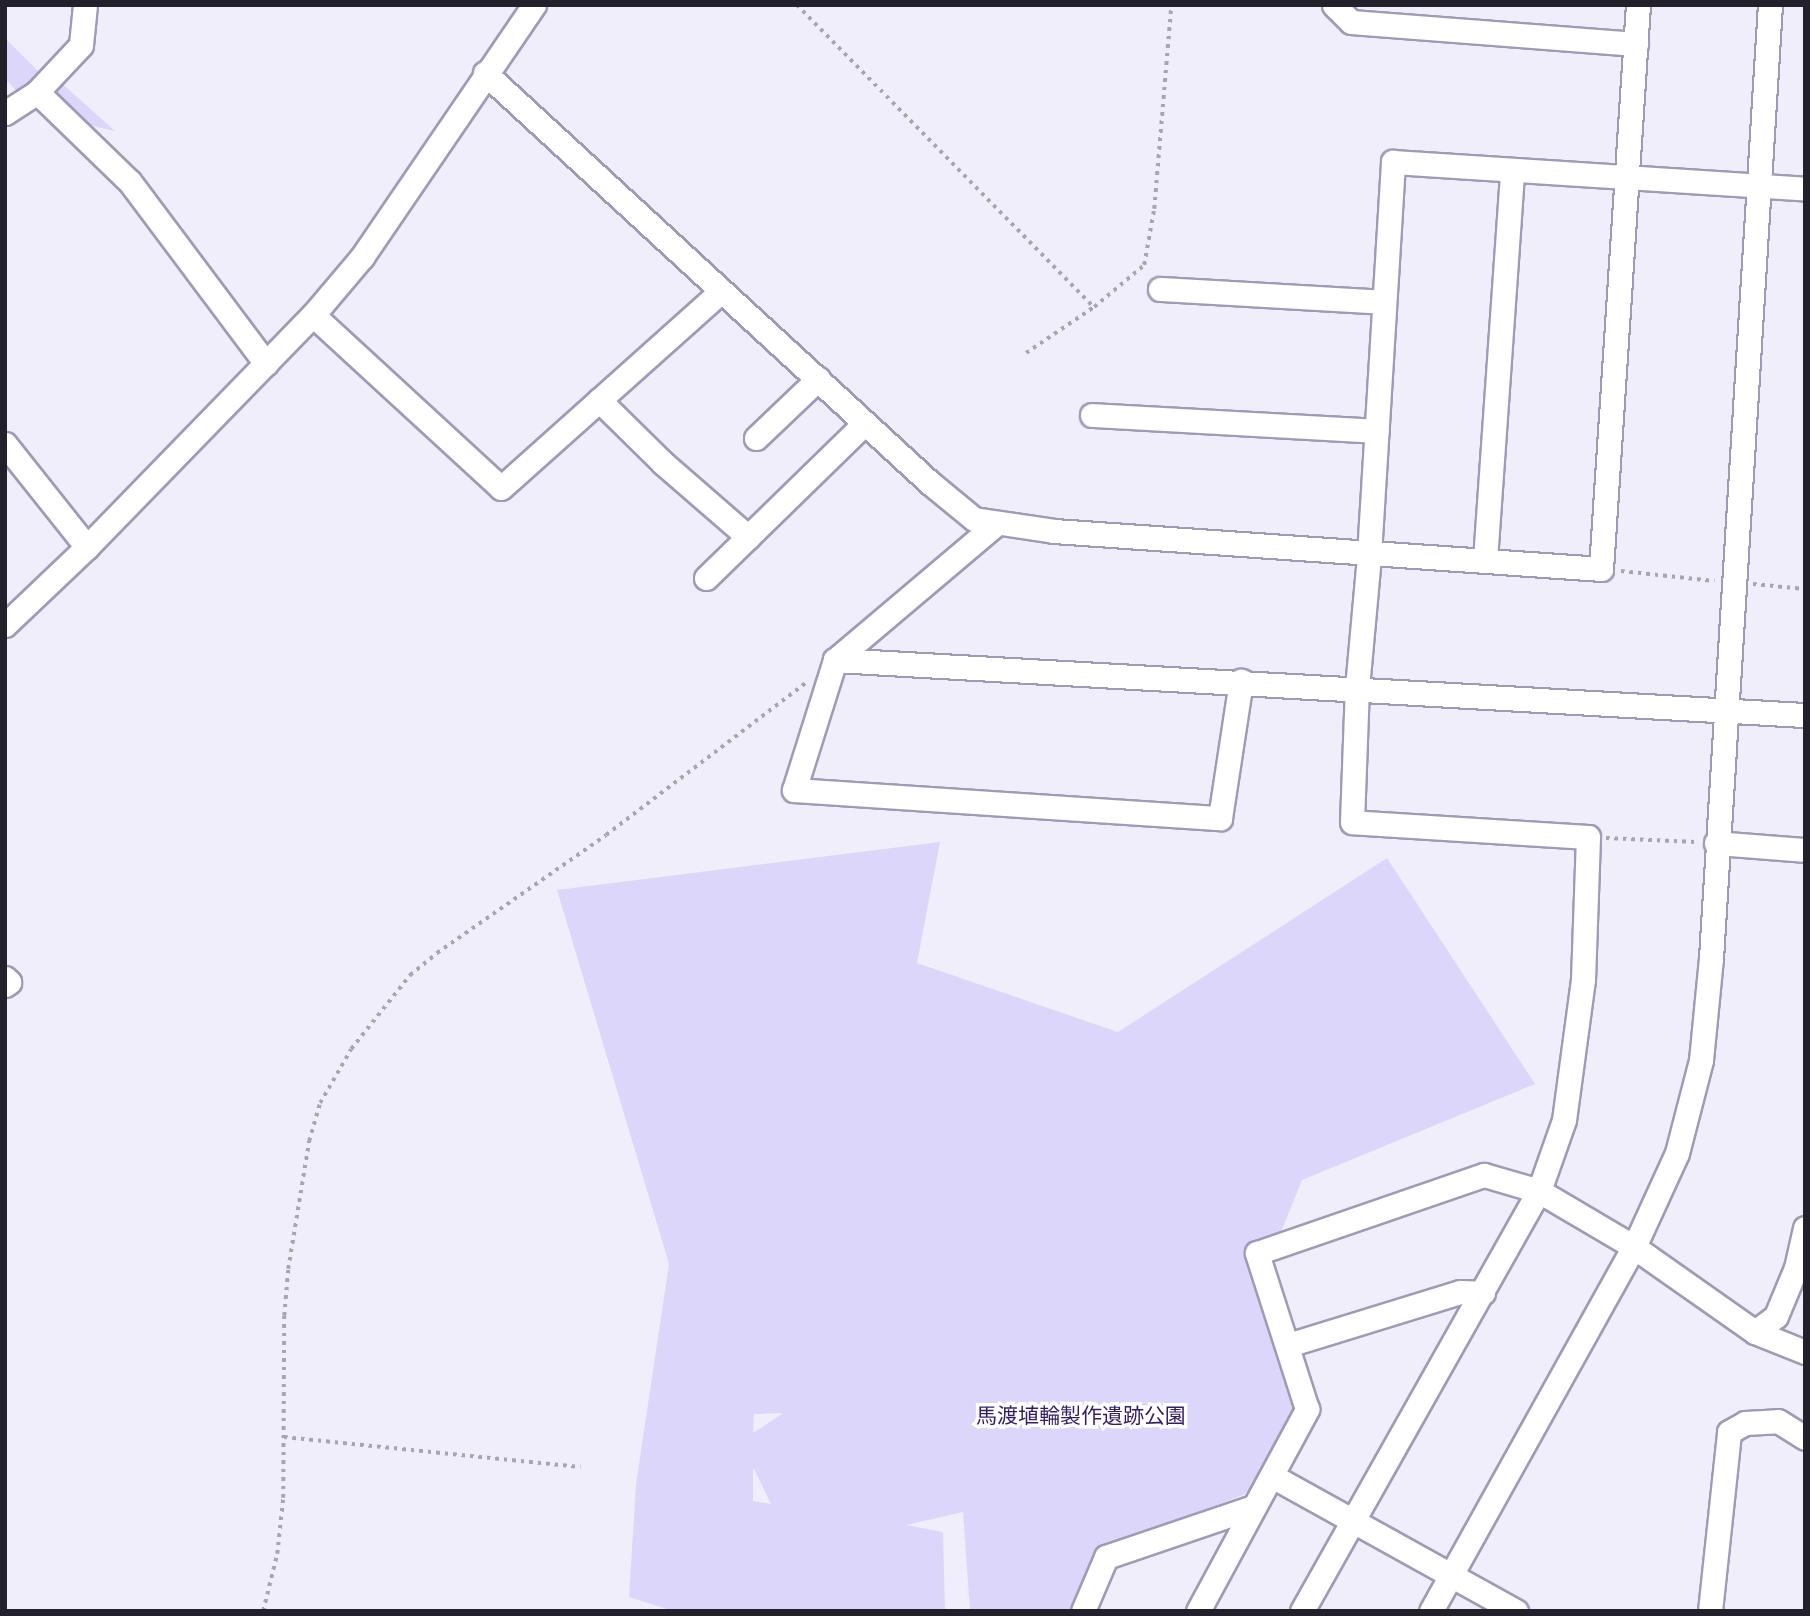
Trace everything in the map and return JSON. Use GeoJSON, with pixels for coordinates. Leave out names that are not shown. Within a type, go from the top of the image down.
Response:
{"type":"FeatureCollection","features":[{"type":"Feature","properties":{"kind":"street"},"geometry":{"type":"LineString","coordinates":[[5,113],[37,92],[81,45],[85,5]]}},
{"type":"Feature","properties":{"kind":"street"},"geometry":{"type":"LineString","coordinates":[[5,625],[87,547],[313,315],[362,257],[485,73],[534,5]]}},
{"type":"Feature","properties":{"kind":"street"},"geometry":{"type":"LineString","coordinates":[[1334,5],[1351,22],[1636,44]]}},
{"type":"Feature","properties":{"kind":"street"},"geometry":{"type":"LineString","coordinates":[[485,73],[865,423],[974,519],[1054,531],[1369,555],[1601,569],[1639,5]]}},
{"type":"Feature","properties":{"kind":"street"},"geometry":{"type":"LineString","coordinates":[[1431,1611],[1634,1247],[1677,1153],[1701,1060],[1711,958],[1724,710],[1770,5]]}},
{"type":"Feature","properties":{"kind":"street"},"geometry":{"type":"LineString","coordinates":[[37,92],[130,182],[266,364]]}},
{"type":"Feature","properties":{"kind":"street"},"geometry":{"type":"LineString","coordinates":[[1302,1611],[1539,1191],[1564,1120],[1578,1033],[1588,837],[1352,822],[1357,688],[1369,555],[1393,162],[1805,189]]}},
{"type":"Feature","properties":{"kind":"street"},"geometry":{"type":"LineString","coordinates":[[1485,561],[1511,171]]}},
{"type":"Feature","properties":{"kind":"street"},"geometry":{"type":"LineString","coordinates":[[1160,289],[1384,302]]}},
{"type":"Feature","properties":{"kind":"street"},"geometry":{"type":"LineString","coordinates":[[313,315],[501,488],[721,291]]}},
{"type":"Feature","properties":{"kind":"street"},"geometry":{"type":"LineString","coordinates":[[756,438],[818,379]]}},
{"type":"Feature","properties":{"kind":"street"},"geometry":{"type":"LineString","coordinates":[[599,400],[663,463],[748,537]]}},
{"type":"Feature","properties":{"kind":"street"},"geometry":{"type":"LineString","coordinates":[[1092,415],[1377,431]]}},
{"type":"Feature","properties":{"kind":"street"},"geometry":{"type":"LineString","coordinates":[[706,578],[865,423]]}},
{"type":"Feature","properties":{"kind":"street"},"geometry":{"type":"LineString","coordinates":[[5,444],[87,547]]}},
{"type":"Feature","properties":{"kind":"street"},"geometry":{"type":"LineString","coordinates":[[996,524],[835,660],[794,790],[1220,818],[1241,681]]}},
{"type":"Feature","properties":{"kind":"street"},"geometry":{"type":"LineString","coordinates":[[835,660],[1805,715]]}},
{"type":"Feature","properties":{"kind":"street"},"geometry":{"type":"LineString","coordinates":[[1716,843],[1805,850]]}},
{"type":"Feature","properties":{"kind":"street"},"geometry":{"type":"LineString","coordinates":[[5,978],[9,982],[5,985]]}},
{"type":"Feature","properties":{"kind":"street"},"geometry":{"type":"LineString","coordinates":[[1198,1611],[1307,1409],[1257,1253],[1484,1175],[1539,1191],[1634,1247],[1755,1332],[1805,1352]]}},
{"type":"Feature","properties":{"kind":"street"},"geometry":{"type":"LineString","coordinates":[[1755,1332],[1776,1316],[1796,1268],[1805,1228]]}},
{"type":"Feature","properties":{"kind":"street"},"geometry":{"type":"LineString","coordinates":[[1288,1346],[1460,1292],[1483,1293]]}},
{"type":"Feature","properties":{"kind":"street"},"geometry":{"type":"LineString","coordinates":[[1710,1611],[1729,1432],[1745,1423],[1778,1421],[1805,1438]]}},
{"type":"Feature","properties":{"kind":"street"},"geometry":{"type":"LineString","coordinates":[[1272,1476],[1452,1573],[1516,1611]]}},
{"type":"Feature","properties":{"kind":"street"},"geometry":{"type":"LineString","coordinates":[[1083,1611],[1106,1557],[1253,1507]]}},
{"type":"Feature","properties":{"kind":"path"},"geometry":{"type":"LineString","coordinates":[[797,5],[1094,307]]}},
{"type":"Feature","properties":{"kind":"path"},"geometry":{"type":"LineString","coordinates":[[1026,354],[1094,307],[1144,265],[1156,182],[1171,5]]}},
{"type":"Feature","properties":{"kind":"path"},"geometry":{"type":"LineString","coordinates":[[1601,569],[1805,589]]}},
{"type":"Feature","properties":{"kind":"path"},"geometry":{"type":"LineString","coordinates":[[263,1611],[277,1554],[283,1498],[284,1317],[288,1269],[309,1141],[320,1103],[351,1049],[411,975],[437,953],[606,835],[835,660]]}},
{"type":"Feature","properties":{"kind":"path"},"geometry":{"type":"LineString","coordinates":[[1588,837],[1716,843]]}},
{"type":"Feature","properties":{"kind":"path"},"geometry":{"type":"LineString","coordinates":[[284,1437],[580,1467]]}},
{"type":"Feature","properties":{"kind":"green space"},"geometry":{"type":"Polygon","coordinates":[[[5,38],[39,72],[18,93],[5,78],[5,38]]]}},
{"type":"Feature","properties":{"kind":"green space"},"geometry":{"type":"Polygon","coordinates":[[[58,80],[115,131],[84,124],[55,99],[58,80]]]}},
{"type":"Feature","properties":{"kind":"green space","name":"馬渡埴輪製作遺跡公園"},"geometry":{"type":"Polygon","coordinates":[[[940,842],[917,963],[1118,1032],[1387,858],[1535,1084],[1302,1180],[1258,1289],[1296,1410],[1257,1481],[1243,1495],[1098,1550],[1074,1611],[970,1611],[963,1512],[906,1525],[943,1532],[945,1611],[673,1611],[629,1597],[636,1484],[669,1264],[557,890],[940,842]],[[754,1414],[753,1433],[782,1414],[754,1414]],[[754,1469],[753,1501],[771,1504],[754,1469]]]}}]}
